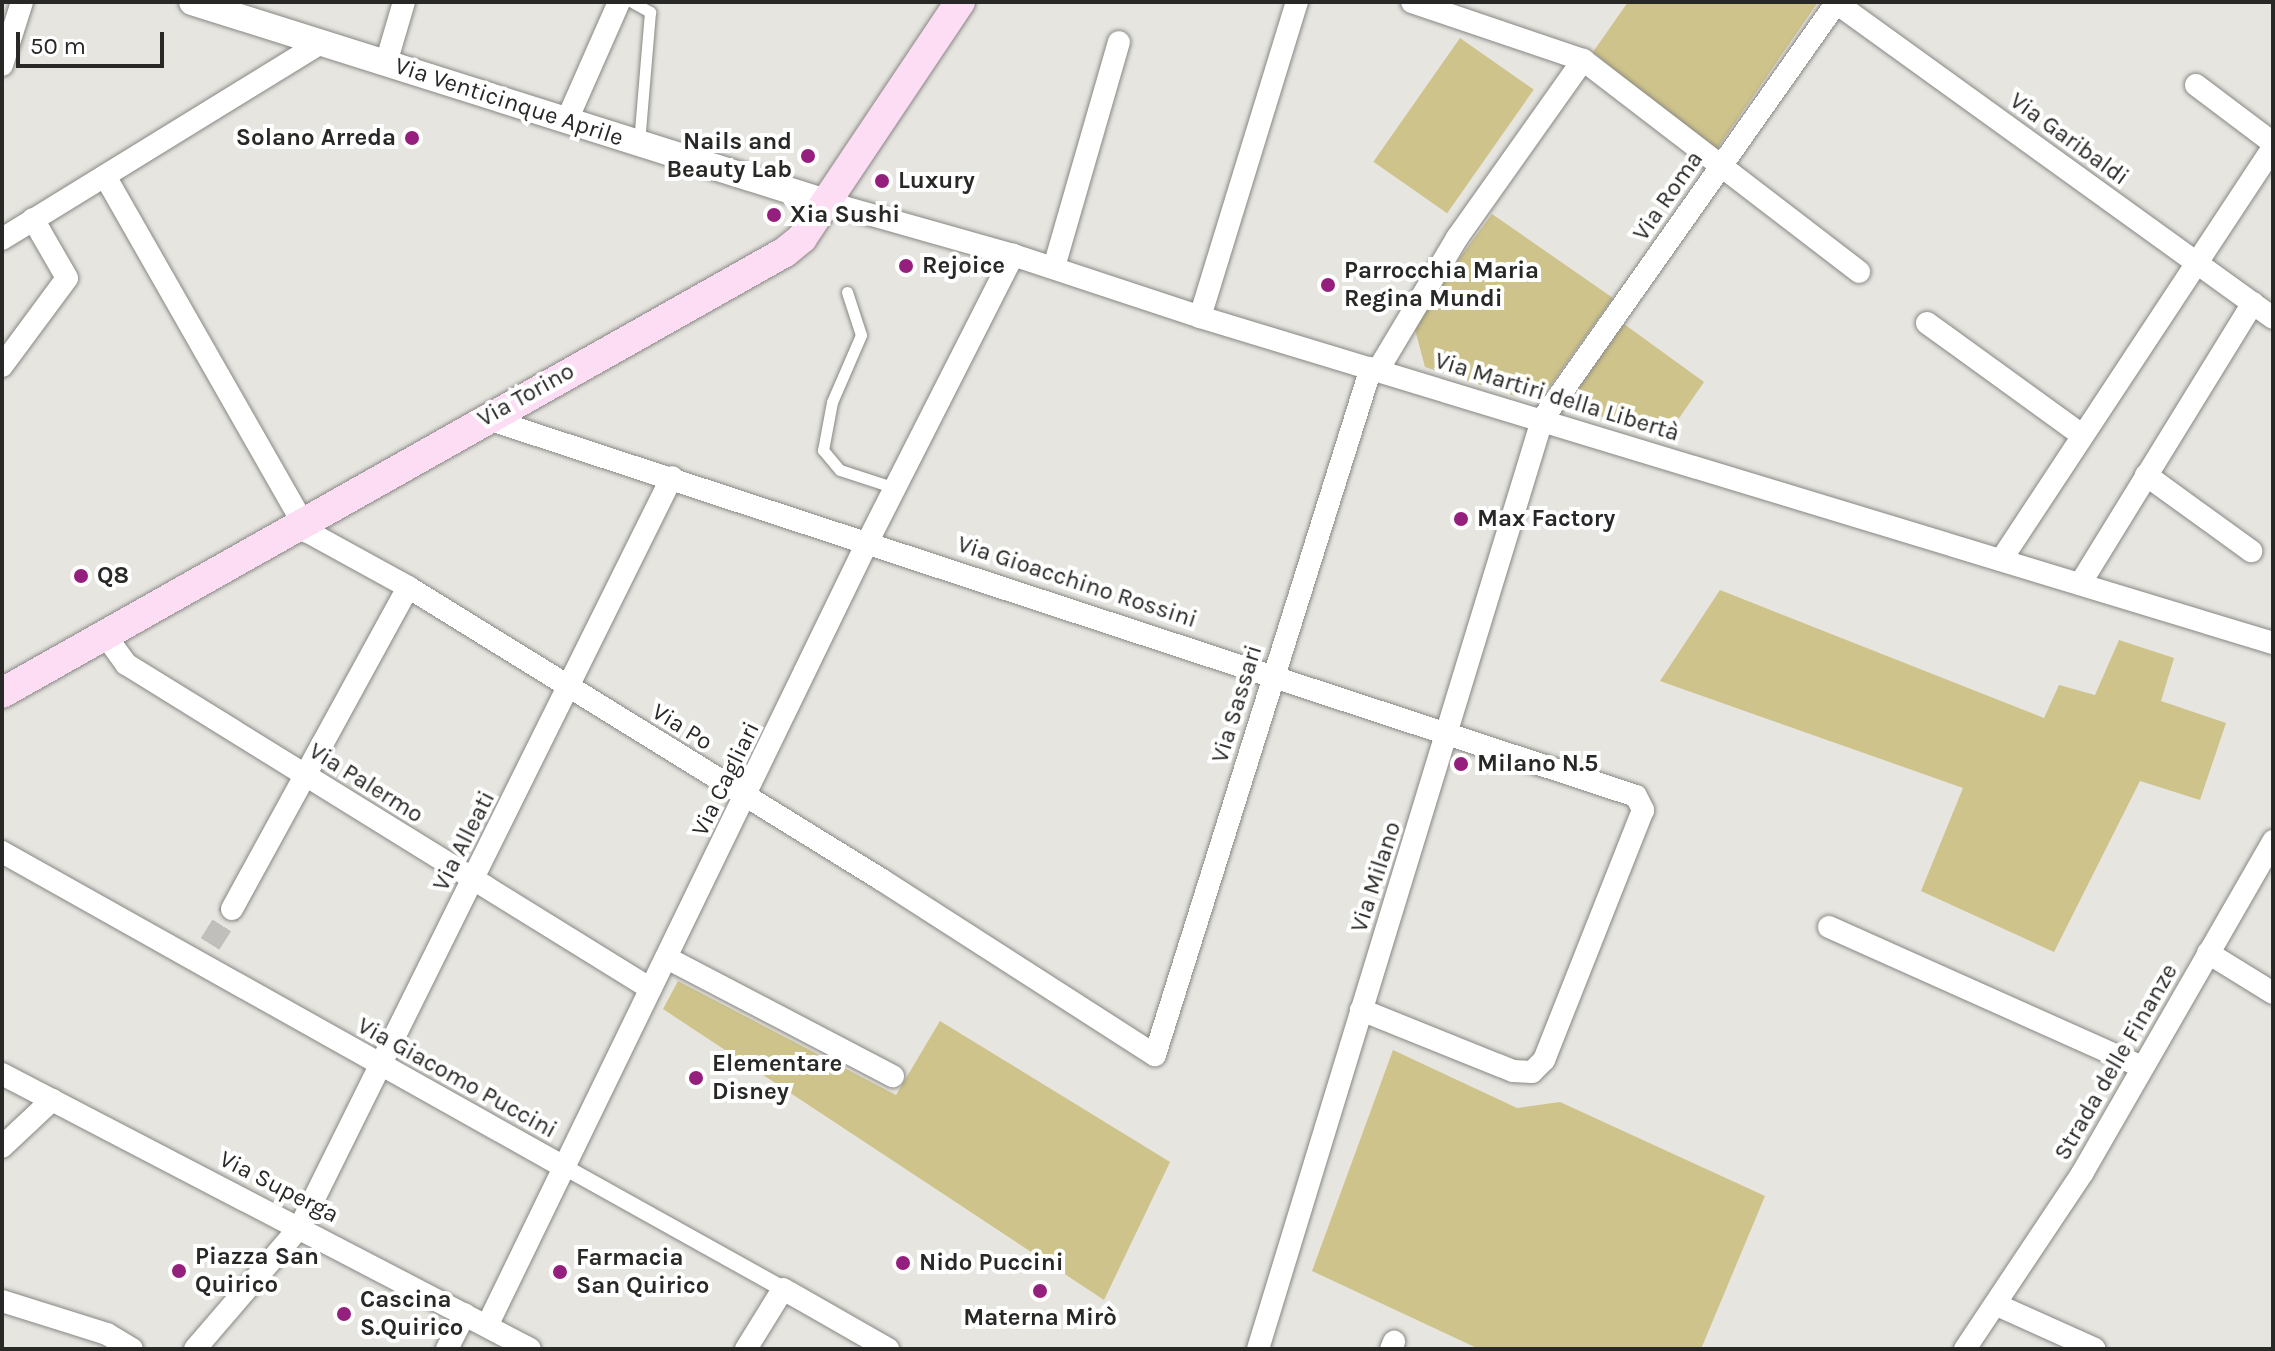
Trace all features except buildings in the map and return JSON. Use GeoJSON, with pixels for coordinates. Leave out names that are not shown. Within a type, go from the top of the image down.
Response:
{"type":"FeatureCollection","features":[{"type":"Feature","properties":{"kind":"main road","name":"Via Torino"},"geometry":{"type":"LineString","coordinates":[[2,693],[485,418],[785,252],[802,238],[960,2]]}},
{"type":"Feature","properties":{"kind":"street"},"geometry":{"type":"LineString","coordinates":[[2,65],[22,2]]}},
{"type":"Feature","properties":{"kind":"street","name":"Via Venticinque Aprile"},"geometry":{"type":"LineString","coordinates":[[192,2],[826,202]]}},
{"type":"Feature","properties":{"kind":"street"},"geometry":{"type":"LineString","coordinates":[[386,63],[404,2]]}},
{"type":"Feature","properties":{"kind":"street"},"geometry":{"type":"LineString","coordinates":[[567,120],[619,2]]}},
{"type":"Feature","properties":{"kind":"street"},"geometry":{"type":"LineString","coordinates":[[1412,2],[1583,60],[1719,168],[1859,272]]}},
{"type":"Feature","properties":{"kind":"street","name":"Via Roma"},"geometry":{"type":"LineString","coordinates":[[1542,420],[1836,2]]}},
{"type":"Feature","properties":{"kind":"street","name":"Via Garibaldi"},"geometry":{"type":"LineString","coordinates":[[1836,2],[2273,318]]}},
{"type":"Feature","properties":{"kind":"street"},"geometry":{"type":"LineString","coordinates":[[1200,317],[1291,5]]}},
{"type":"Feature","properties":{"kind":"street"},"geometry":{"type":"LineString","coordinates":[[1054,267],[1119,42]]}},
{"type":"Feature","properties":{"kind":"street"},"geometry":{"type":"LineString","coordinates":[[2,239],[321,43]]}},
{"type":"Feature","properties":{"kind":"street","name":"Via Sassari"},"geometry":{"type":"LineString","coordinates":[[1155,1055],[1274,673],[1374,369],[1457,238],[1583,60]]}},
{"type":"Feature","properties":{"kind":"street"},"geometry":{"type":"LineString","coordinates":[[2001,560],[2273,146],[2196,85]]}},
{"type":"Feature","properties":{"kind":"street"},"geometry":{"type":"LineString","coordinates":[[105,176],[302,523]]}},
{"type":"Feature","properties":{"kind":"street","name":"Via Martiri della Libertà"},"geometry":{"type":"LineString","coordinates":[[826,202],[1054,267],[1200,317],[2273,643]]}},
{"type":"Feature","properties":{"kind":"street"},"geometry":{"type":"LineString","coordinates":[[2,366],[67,278],[33,219]]}},
{"type":"Feature","properties":{"kind":"street","name":"Via Cagliari"},"geometry":{"type":"LineString","coordinates":[[487,1326],[746,798],[868,541],[1013,255]]}},
{"type":"Feature","properties":{"kind":"street"},"geometry":{"type":"LineString","coordinates":[[2080,584],[2253,303]]}},
{"type":"Feature","properties":{"kind":"street"},"geometry":{"type":"LineString","coordinates":[[1927,323],[2082,435]]}},
{"type":"Feature","properties":{"kind":"street","name":"Via Gioacchino Rossini"},"geometry":{"type":"LineString","coordinates":[[485,418],[1274,673],[1636,796],[1643,810],[1544,1060],[1532,1072],[1513,1071],[1361,1010]]}},
{"type":"Feature","properties":{"kind":"street","name":"Via Milano"},"geometry":{"type":"LineString","coordinates":[[1258,1349],[1450,731],[1542,420]]}},
{"type":"Feature","properties":{"kind":"street"},"geometry":{"type":"LineString","coordinates":[[2146,475],[2251,551]]}},
{"type":"Feature","properties":{"kind":"street","name":"Via Alleati"},"geometry":{"type":"LineString","coordinates":[[195,1349],[300,1227],[672,477]]}},
{"type":"Feature","properties":{"kind":"street","name":"Via Po"},"geometry":{"type":"LineString","coordinates":[[302,523],[319,539],[408,587],[1155,1055]]}},
{"type":"Feature","properties":{"kind":"street"},"geometry":{"type":"LineString","coordinates":[[232,909],[307,777],[408,587]]}},
{"type":"Feature","properties":{"kind":"street","name":"Via Palermo"},"geometry":{"type":"LineString","coordinates":[[105,635],[126,664],[651,989]]}},
{"type":"Feature","properties":{"kind":"street","name":"Strada delle Finanze"},"geometry":{"type":"LineString","coordinates":[[1965,1349],[2083,1172],[2273,841]]}},
{"type":"Feature","properties":{"kind":"street","name":"Via Giacomo Puccini"},"geometry":{"type":"LineString","coordinates":[[2,852],[888,1349]]}},
{"type":"Feature","properties":{"kind":"street"},"geometry":{"type":"LineString","coordinates":[[1829,927],[2142,1067]]}},
{"type":"Feature","properties":{"kind":"street"},"geometry":{"type":"LineString","coordinates":[[199,964],[210,944]]}},
{"type":"Feature","properties":{"kind":"street"},"geometry":{"type":"LineString","coordinates":[[2208,953],[2273,993]]}},
{"type":"Feature","properties":{"kind":"street"},"geometry":{"type":"LineString","coordinates":[[667,958],[893,1076]]}},
{"type":"Feature","properties":{"kind":"street","name":"Via Superga"},"geometry":{"type":"LineString","coordinates":[[2,1074],[530,1349]]}},
{"type":"Feature","properties":{"kind":"street"},"geometry":{"type":"LineString","coordinates":[[2,1147],[52,1100]]}},
{"type":"Feature","properties":{"kind":"street"},"geometry":{"type":"LineString","coordinates":[[746,1349],[783,1289]]}},
{"type":"Feature","properties":{"kind":"street"},"geometry":{"type":"LineString","coordinates":[[2,1301],[107,1334],[132,1349]]}},
{"type":"Feature","properties":{"kind":"street"},"geometry":{"type":"LineString","coordinates":[[1997,1305],[2095,1349]]}},
{"type":"Feature","properties":{"kind":"street"},"geometry":{"type":"LineString","coordinates":[[447,1349],[465,1314]]}},
{"type":"Feature","properties":{"kind":"lane"},"geometry":{"type":"LineString","coordinates":[[632,2],[650,12],[639,143]]}},
{"type":"Feature","properties":{"kind":"lane"},"geometry":{"type":"LineString","coordinates":[[847,292],[861,335],[832,402],[823,450],[840,470],[895,488]]}},
{"type":"Feature","properties":{"kind":"shaded area"},"geometry":{"type":"Polygon","coordinates":[[[1628,2],[1818,2],[1714,153],[1593,52],[1628,2]]]}},
{"type":"Feature","properties":{"kind":"shaded area"},"geometry":{"type":"Polygon","coordinates":[[[1460,38],[1534,90],[1447,213],[1373,162],[1460,38]]]}},
{"type":"Feature","properties":{"kind":"shaded area"},"geometry":{"type":"Polygon","coordinates":[[[1492,214],[1613,298],[1550,386],[1518,397],[1425,367],[1413,322],[1492,214]]]}},
{"type":"Feature","properties":{"kind":"shaded area"},"geometry":{"type":"Polygon","coordinates":[[[1624,324],[1704,382],[1666,437],[1584,411],[1576,391],[1624,324]]]}},
{"type":"Feature","properties":{"kind":"shaded area"},"geometry":{"type":"Polygon","coordinates":[[[1720,590],[2044,718],[2059,685],[2095,695],[2119,640],[2174,658],[2161,701],[2226,723],[2200,800],[2140,781],[2054,952],[1921,891],[1963,788],[1660,681],[1720,590]]]}},
{"type":"Feature","properties":{"kind":"shaded area"},"geometry":{"type":"Polygon","coordinates":[[[678,981],[896,1095],[940,1021],[1170,1162],[1104,1300],[663,1009],[678,981]]]}},
{"type":"Feature","properties":{"kind":"shaded area"},"geometry":{"type":"Polygon","coordinates":[[[1393,1050],[1517,1108],[1560,1102],[1765,1196],[1701,1349],[1479,1349],[1312,1271],[1393,1050]]]}},
{"type":"Feature","properties":{"kind":"tunnel"},"geometry":{"type":"LineString","coordinates":[[210,944],[232,909]]}},
{"type":"Feature","properties":{"kind":"place","name":"Solano Arreda"},"geometry":{"type":"Point","coordinates":[412,138]}},
{"type":"Feature","properties":{"kind":"place","name":"Nails and Beauty Lab"},"geometry":{"type":"Point","coordinates":[808,156]}},
{"type":"Feature","properties":{"kind":"place","name":"Luxury"},"geometry":{"type":"Point","coordinates":[882,181]}},
{"type":"Feature","properties":{"kind":"place","name":"Xia Sushi"},"geometry":{"type":"Point","coordinates":[774,215]}},
{"type":"Feature","properties":{"kind":"place","name":"Rejoice"},"geometry":{"type":"Point","coordinates":[906,266]}},
{"type":"Feature","properties":{"kind":"place","name":"Parrocchia Maria Regina Mundi"},"geometry":{"type":"Point","coordinates":[1328,285]}},
{"type":"Feature","properties":{"kind":"place","name":"Max Factory"},"geometry":{"type":"Point","coordinates":[1461,519]}},
{"type":"Feature","properties":{"kind":"place","name":"Q8"},"geometry":{"type":"Point","coordinates":[81,576]}},
{"type":"Feature","properties":{"kind":"place","name":"Milano N.5"},"geometry":{"type":"Point","coordinates":[1461,764]}},
{"type":"Feature","properties":{"kind":"place","name":"Elementare Disney"},"geometry":{"type":"Point","coordinates":[696,1078]}},
{"type":"Feature","properties":{"kind":"place","name":"Nido Puccini"},"geometry":{"type":"Point","coordinates":[903,1263]}},
{"type":"Feature","properties":{"kind":"place","name":"Piazza San Quirico"},"geometry":{"type":"Point","coordinates":[179,1271]}},
{"type":"Feature","properties":{"kind":"place","name":"Farmacia San Quirico"},"geometry":{"type":"Point","coordinates":[560,1272]}},
{"type":"Feature","properties":{"kind":"place","name":"Materna Mirò"},"geometry":{"type":"Point","coordinates":[1040,1291]}},
{"type":"Feature","properties":{"kind":"place","name":"Cascina S.Quirico"},"geometry":{"type":"Point","coordinates":[344,1314]}}]}
